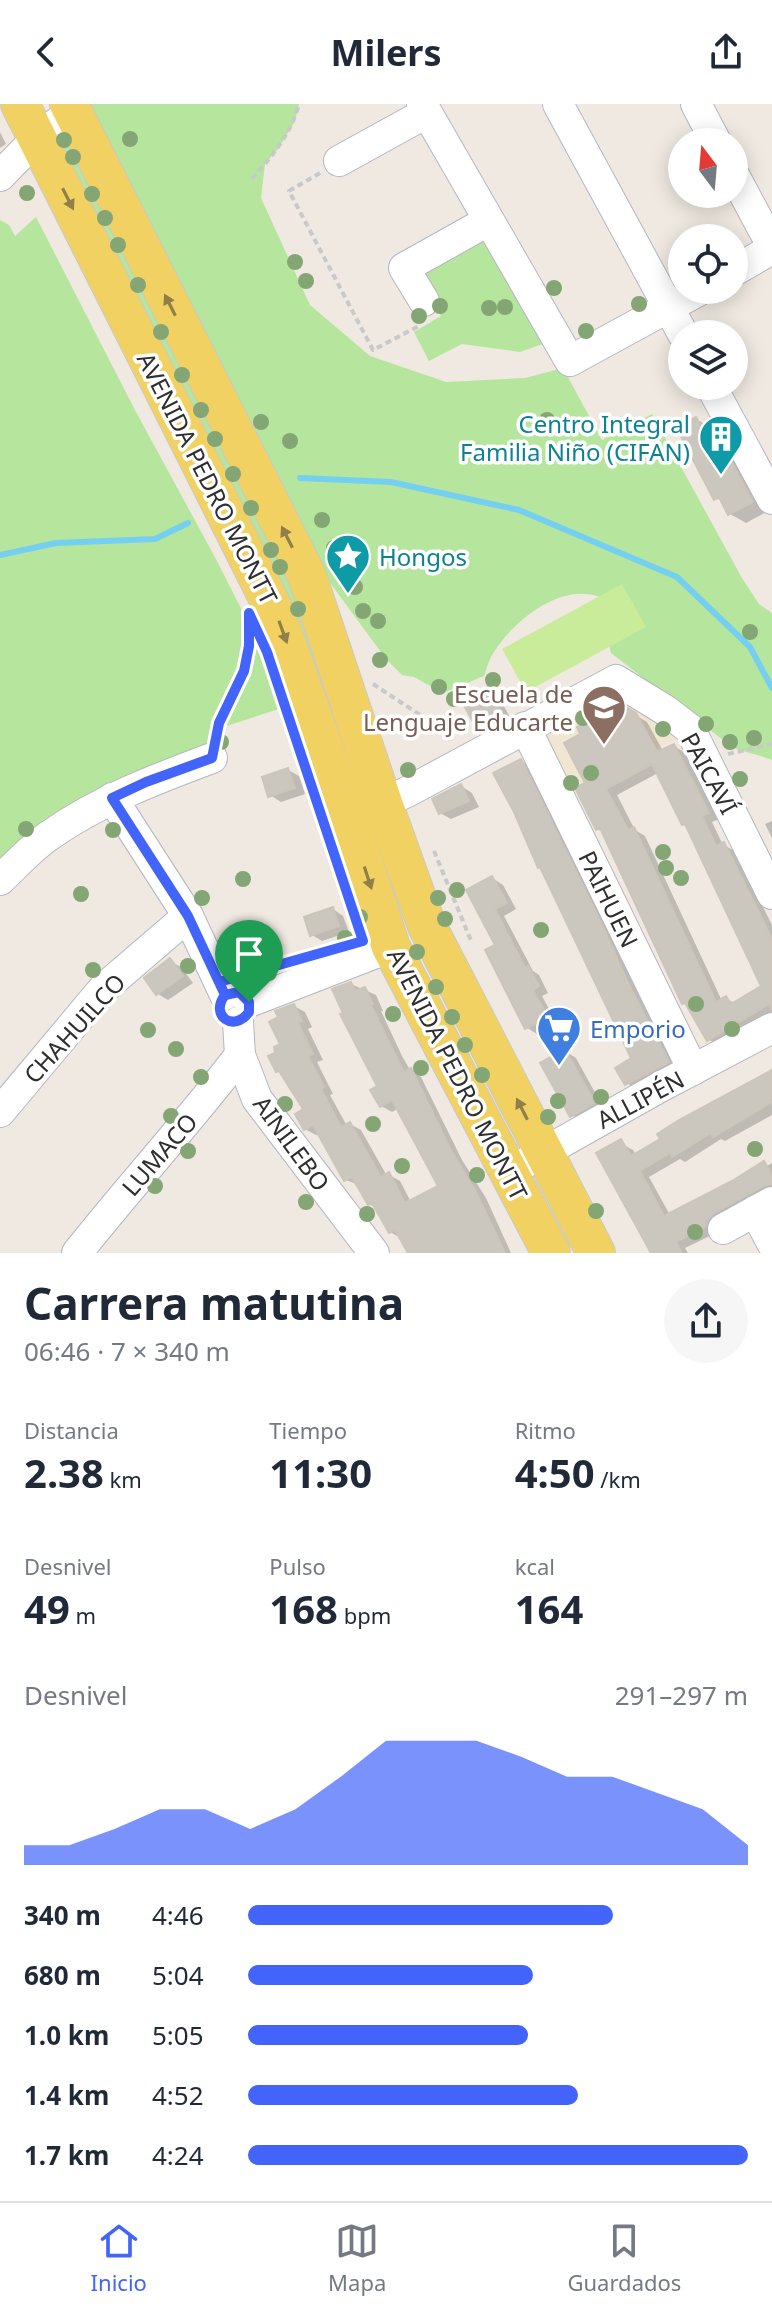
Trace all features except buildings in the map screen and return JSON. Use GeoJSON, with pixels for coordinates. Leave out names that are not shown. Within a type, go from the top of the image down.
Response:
{"type":"FeatureCollection","features":[{"type":"Feature","properties":{"kind":"main road","name":"AVENIDA PEDRO MONTT"},"geometry":{"type":"LineString","coordinates":[[20,104],[276,614],[349,818],[391,947],[551,1253]]}},
{"type":"Feature","properties":{"kind":"main road","name":"AVENIDA PEDRO MONTT"},"geometry":{"type":"LineString","coordinates":[[71,108],[307,576],[427,926],[596,1253]]}},
{"type":"Feature","properties":{"kind":"street"},"geometry":{"type":"LineString","coordinates":[[558,104],[675,320]]}},
{"type":"Feature","properties":{"kind":"street"},"geometry":{"type":"LineString","coordinates":[[696,104],[709,128]]}},
{"type":"Feature","properties":{"kind":"street"},"geometry":{"type":"LineString","coordinates":[[0,176],[71,108]]}},
{"type":"Feature","properties":{"kind":"street"},"geometry":{"type":"LineString","coordinates":[[339,161],[424,108],[570,361],[676,304]]}},
{"type":"Feature","properties":{"kind":"street"},"geometry":{"type":"LineString","coordinates":[[748,202],[772,248],[748,263]]}},
{"type":"Feature","properties":{"kind":"street"},"geometry":{"type":"LineString","coordinates":[[424,301],[404,268],[488,221]]}},
{"type":"Feature","properties":{"kind":"street"},"geometry":{"type":"LineString","coordinates":[[719,400],[772,499]]}},
{"type":"Feature","properties":{"kind":"street","name":"PAICAVÍ"},"geometry":{"type":"LineString","coordinates":[[525,727],[616,680],[665,710],[690,729],[772,894]]}},
{"type":"Feature","properties":{"kind":"street"},"geometry":{"type":"LineString","coordinates":[[349,818],[468,760],[525,727]]}},
{"type":"Feature","properties":{"kind":"street","name":"PAIHUEN"},"geometry":{"type":"LineString","coordinates":[[525,727],[693,1070]]}},
{"type":"Feature","properties":{"kind":"street"},"geometry":{"type":"LineString","coordinates":[[0,880],[49,836],[112,798],[212,758]]}},
{"type":"Feature","properties":{"kind":"street","name":"AINILEBO"},"geometry":{"type":"LineString","coordinates":[[112,798],[188,916],[237,1006],[240,1055],[257,1099],[374,1253]]}},
{"type":"Feature","properties":{"kind":"street","name":"CHAHUILCO"},"geometry":{"type":"LineString","coordinates":[[0,1112],[103,989],[188,916]]}},
{"type":"Feature","properties":{"kind":"street"},"geometry":{"type":"LineString","coordinates":[[237,1006],[391,947]]}},
{"type":"Feature","properties":{"kind":"street","name":"ALLIPÉN"},"geometry":{"type":"LineString","coordinates":[[509,1172],[772,1028]]}},
{"type":"Feature","properties":{"kind":"street","name":"LUMACO"},"geometry":{"type":"LineString","coordinates":[[77,1253],[240,1055]]}},
{"type":"Feature","properties":{"kind":"street"},"geometry":{"type":"LineString","coordinates":[[205,1100],[257,1099]]}},
{"type":"Feature","properties":{"kind":"street"},"geometry":{"type":"LineString","coordinates":[[723,1229],[764,1207],[772,1243]]}},
{"type":"Feature","properties":{"kind":"path"},"geometry":{"type":"LineString","coordinates":[[252,179],[278,149],[295,121],[299,104]]}},
{"type":"Feature","properties":{"kind":"path"},"geometry":{"type":"LineString","coordinates":[[339,161],[289,191],[373,350],[434,318],[424,301]]}},
{"type":"Feature","properties":{"kind":"path"},"geometry":{"type":"LineString","coordinates":[[212,758],[219,723],[244,671],[249,624]]}},
{"type":"Feature","properties":{"kind":"path"},"geometry":{"type":"LineString","coordinates":[[368,681],[437,726],[468,760]]}},
{"type":"Feature","properties":{"kind":"path"},"geometry":{"type":"LineString","coordinates":[[706,759],[772,744]]}},
{"type":"Feature","properties":{"kind":"shaded area","name":"Escuela de Lenguaje Educarte"},"geometry":{"type":"Polygon","coordinates":[[[620,695],[673,730],[678,739],[642,753],[570,791],[541,732],[620,695]]]}},
{"type":"Feature","properties":{"kind":"green space"},"geometry":{"type":"Polygon","coordinates":[[[69,104],[299,104],[295,121],[265,164],[261,198],[310,305],[370,356],[446,382],[525,378],[563,368],[602,440],[652,414],[742,578],[759,604],[772,613],[772,760],[732,747],[611,653],[608,640],[611,603],[595,596],[579,594],[562,597],[530,614],[492,655],[484,676],[443,693],[414,677],[402,675],[386,659],[317,565],[69,104]]]}},
{"type":"Feature","properties":{"kind":"green space"},"geometry":{"type":"Polygon","coordinates":[[[65,126],[313,615],[363,794],[54,137],[65,126]]]}},
{"type":"Feature","properties":{"kind":"green space"},"geometry":{"type":"Polygon","coordinates":[[[36,217],[258,642],[282,708],[220,728],[212,758],[146,782],[0,880],[0,220],[9,225],[15,236],[36,217]]]}},
{"type":"Feature","properties":{"kind":"green space"},"geometry":{"type":"Polygon","coordinates":[[[483,231],[548,342],[520,352],[462,344],[429,361],[414,332],[441,316],[416,273],[483,231]]]}},
{"type":"Feature","properties":{"kind":"green space"},"geometry":{"type":"Polygon","coordinates":[[[622,584],[646,627],[526,692],[502,649],[622,584]]]}},
{"type":"Feature","properties":{"kind":"waterway"},"geometry":{"type":"LineString","coordinates":[[300,478],[391,482],[519,510],[677,577],[750,647],[772,688]]}},
{"type":"Feature","properties":{"kind":"waterway"},"geometry":{"type":"LineString","coordinates":[[0,555],[56,543],[155,539],[188,523]]}},
{"type":"Feature","properties":{"kind":"place","name":"Centro Integral Familia Niño (CIFAN)"},"geometry":{"type":"Point","coordinates":[721,476]}},
{"type":"Feature","properties":{"kind":"place","name":"Hongos"},"geometry":{"type":"Point","coordinates":[348,595]}},
{"type":"Feature","properties":{"kind":"place","name":"Escuela de Lenguaje Educarte"},"geometry":{"type":"Point","coordinates":[604,746]}},
{"type":"Feature","properties":{"kind":"place","name":"Emporio"},"geometry":{"type":"Point","coordinates":[559,1067]}},
{"type":"Feature","properties":{"kind":"route"},"geometry":{"type":"LineString","coordinates":[[249,1002],[239,992],[225,995],[188,916],[112,798],[212,758],[219,723],[244,671],[249,646],[249,613],[267,652],[363,941],[219,982],[225,995],[219,1009],[228,1021],[243,1020],[249,1012],[249,1002]]}}]}
